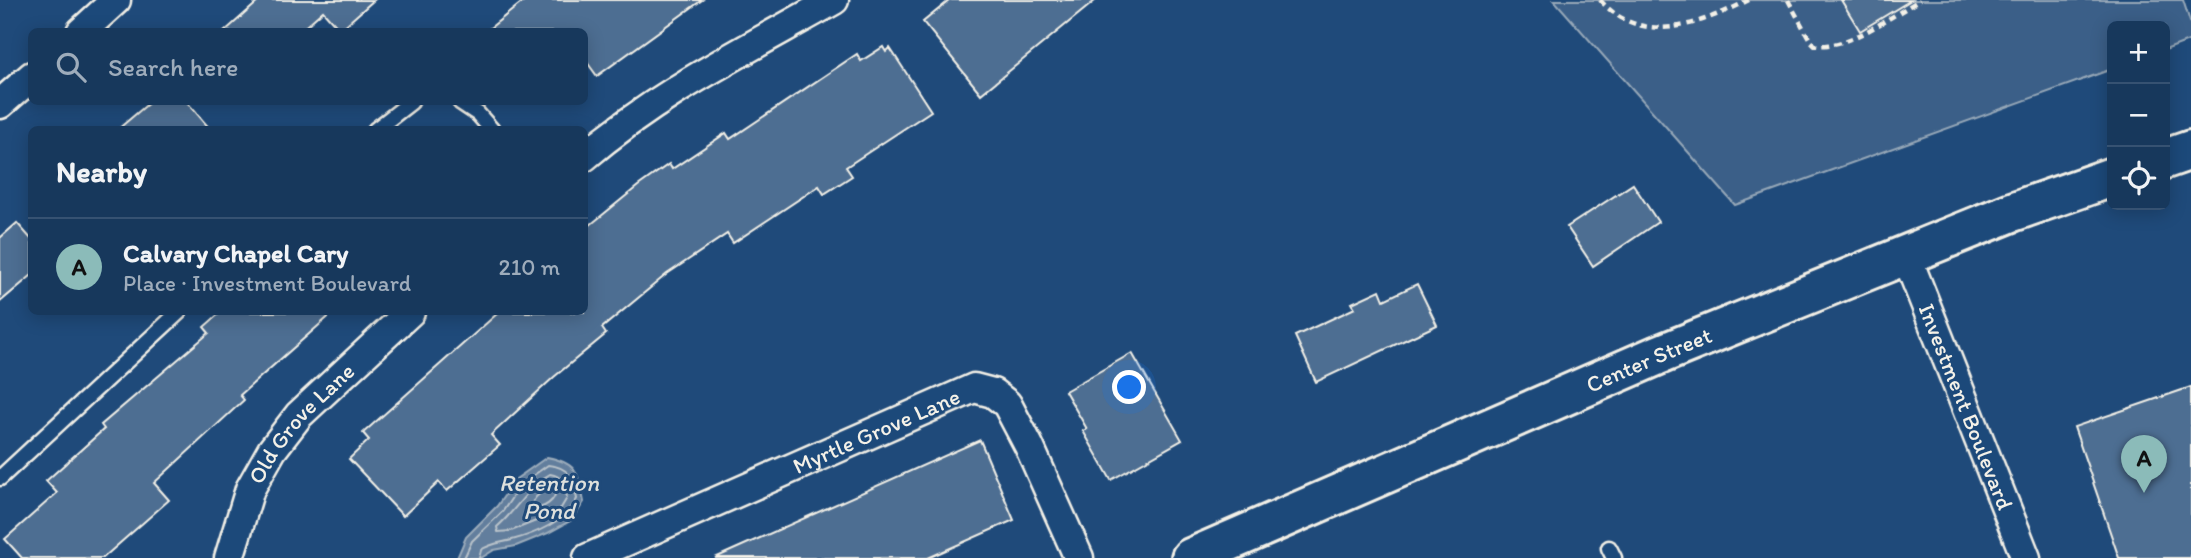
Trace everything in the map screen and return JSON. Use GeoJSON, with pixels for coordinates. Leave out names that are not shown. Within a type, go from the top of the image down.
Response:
{"type":"FeatureCollection","features":[{"type":"Feature","properties":{"kind":"main road"},"geometry":{"type":"LineString","coordinates":[[2170,157],[2191,150]]}},
{"type":"Feature","properties":{"kind":"main road","name":"Center Street"},"geometry":{"type":"LineString","coordinates":[[1191,558],[1656,356],[2024,208],[2107,179]]}},
{"type":"Feature","properties":{"kind":"street"},"geometry":{"type":"LineString","coordinates":[[85,28],[116,0]]}},
{"type":"Feature","properties":{"kind":"street"},"geometry":{"type":"LineString","coordinates":[[588,154],[620,126],[670,93],[834,0]]}},
{"type":"Feature","properties":{"kind":"street"},"geometry":{"type":"LineString","coordinates":[[0,104],[28,80]]}},
{"type":"Feature","properties":{"kind":"street","name":"Investment Boulevard"},"geometry":{"type":"LineString","coordinates":[[1906,255],[2026,558]]}},
{"type":"Feature","properties":{"kind":"street","name":"Old Grove Lane"},"geometry":{"type":"LineString","coordinates":[[229,558],[250,489],[272,450],[299,415],[407,315]]}},
{"type":"Feature","properties":{"kind":"street","name":"Myrtle Grove Lane"},"geometry":{"type":"LineString","coordinates":[[588,558],[975,388],[993,393],[1007,404],[1029,446],[1079,558]]}},
{"type":"Feature","properties":{"kind":"lane"},"geometry":{"type":"LineString","coordinates":[[380,126],[407,105]]}},
{"type":"Feature","properties":{"kind":"lane"},"geometry":{"type":"LineString","coordinates":[[464,105],[478,114],[488,126]]}},
{"type":"Feature","properties":{"kind":"lane"},"geometry":{"type":"LineString","coordinates":[[0,478],[176,315]]}},
{"type":"Feature","properties":{"kind":"path"},"geometry":{"type":"LineString","coordinates":[[1601,1],[1617,18],[1636,25],[1661,28],[1695,23],[1749,0]]}},
{"type":"Feature","properties":{"kind":"path"},"geometry":{"type":"LineString","coordinates":[[1788,0],[1810,40],[1815,45],[1829,47],[1849,40],[1920,0]]}},
{"type":"Feature","properties":{"kind":"shaded area"},"geometry":{"type":"Polygon","coordinates":[[[1554,0],[2183,0],[2191,25],[2191,40],[2170,48],[2170,21],[2107,21],[2107,71],[1735,205],[1554,0]]]}},
{"type":"Feature","properties":{"kind":"water","name":"Retention Pond"},"geometry":{"type":"Polygon","coordinates":[[[547,457],[565,462],[578,477],[584,502],[572,520],[548,533],[516,546],[494,550],[481,558],[457,558],[466,537],[497,506],[516,479],[547,457]]]}},
{"type":"Feature","properties":{"kind":"building"},"geometry":{"type":"Polygon","coordinates":[[[260,0],[374,0],[342,28],[338,28],[323,11],[304,28],[228,28],[260,0]]]}},
{"type":"Feature","properties":{"kind":"building"},"geometry":{"type":"Polygon","coordinates":[[[525,0],[702,0],[597,76],[588,64],[588,28],[490,28],[525,0]]]}},
{"type":"Feature","properties":{"kind":"building"},"geometry":{"type":"Polygon","coordinates":[[[950,0],[1096,0],[981,94],[923,22],[950,0]]]}},
{"type":"Feature","properties":{"kind":"building"},"geometry":{"type":"Polygon","coordinates":[[[1841,0],[1911,0],[1860,31],[1841,0]]]}},
{"type":"Feature","properties":{"kind":"building"},"geometry":{"type":"Polygon","coordinates":[[[883,47],[886,52],[890,48],[931,111],[846,167],[852,176],[824,194],[819,186],[733,243],[727,234],[667,274],[602,328],[606,334],[491,435],[500,445],[447,491],[439,482],[403,516],[349,459],[369,440],[363,433],[496,315],[588,315],[588,227],[638,186],[669,164],[672,169],[726,133],[730,139],[857,54],[861,61],[883,47]]]}},
{"type":"Feature","properties":{"kind":"building"},"geometry":{"type":"Polygon","coordinates":[[[146,105],[190,105],[208,126],[122,126],[146,105]]]}},
{"type":"Feature","properties":{"kind":"building"},"geometry":{"type":"Polygon","coordinates":[[[1633,184],[1658,222],[1593,266],[1567,227],[1633,184]]]}},
{"type":"Feature","properties":{"kind":"building"},"geometry":{"type":"Polygon","coordinates":[[[17,223],[28,235],[28,278],[0,302],[0,238],[17,223]]]}},
{"type":"Feature","properties":{"kind":"building"},"geometry":{"type":"Polygon","coordinates":[[[1417,284],[1437,325],[1316,382],[1295,336],[1355,308],[1352,303],[1380,290],[1384,300],[1417,284]]]}},
{"type":"Feature","properties":{"kind":"building"},"geometry":{"type":"Polygon","coordinates":[[[218,315],[331,315],[240,395],[244,400],[154,483],[169,500],[103,558],[22,558],[5,539],[57,493],[46,481],[104,429],[101,425],[209,333],[204,327],[218,315]]]}},
{"type":"Feature","properties":{"kind":"building"},"geometry":{"type":"Polygon","coordinates":[[[1132,353],[1182,440],[1111,480],[1083,431],[1087,429],[1065,391],[1132,353]]]}},
{"type":"Feature","properties":{"kind":"building"},"geometry":{"type":"Polygon","coordinates":[[[2191,387],[2191,558],[2119,558],[2074,427],[2191,387]]]}},
{"type":"Feature","properties":{"kind":"building"},"geometry":{"type":"Polygon","coordinates":[[[980,440],[1014,520],[928,558],[715,558],[980,440]]]}},
{"type":"Feature","properties":{"kind":"place","name":"Calvary Chapel Cary"},"geometry":{"type":"Point","coordinates":[2144,493]}}]}
